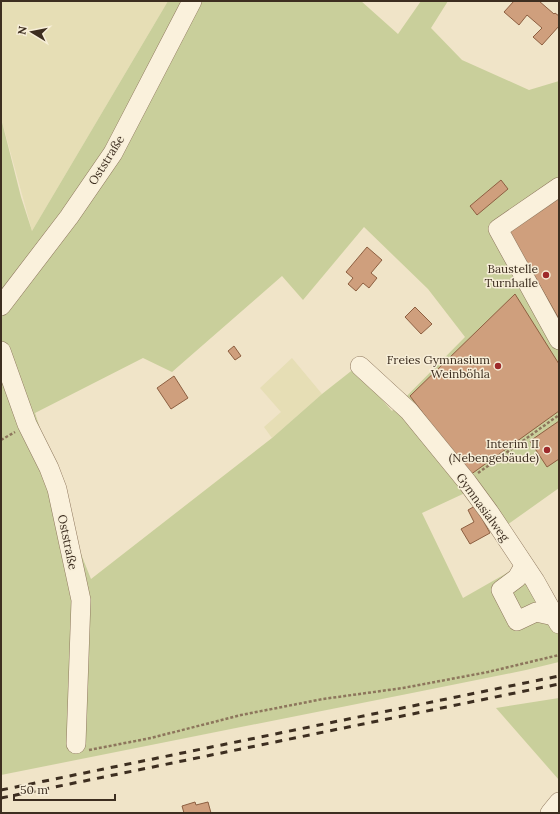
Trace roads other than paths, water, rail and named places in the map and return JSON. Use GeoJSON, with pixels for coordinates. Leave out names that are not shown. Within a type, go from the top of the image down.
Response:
{"type":"FeatureCollection","features":[{"type":"Feature","properties":{"kind":"street","name":"Oststraße"},"geometry":{"type":"LineString","coordinates":[[1,306],[69,217],[113,153],[192,1]]}},
{"type":"Feature","properties":{"kind":"street"},"geometry":{"type":"LineString","coordinates":[[559,187],[498,229],[559,340]]}},
{"type":"Feature","properties":{"kind":"street","name":"Oststraße"},"geometry":{"type":"LineString","coordinates":[[1,351],[27,424],[49,468],[57,489],[81,600],[76,744]]}},
{"type":"Feature","properties":{"kind":"street","name":"Gymnasialweg"},"geometry":{"type":"LineString","coordinates":[[360,366],[409,411],[466,482],[489,512],[557,620]]}},
{"type":"Feature","properties":{"kind":"street"},"geometry":{"type":"LineString","coordinates":[[524,566],[517,578],[501,590],[517,621],[536,612],[557,620]]}},
{"type":"Feature","properties":{"kind":"street"},"geometry":{"type":"LineString","coordinates":[[550,813],[559,802]]}},
{"type":"Feature","properties":{"kind":"railway"},"geometry":{"type":"LineString","coordinates":[[1,790],[559,676]]}},
{"type":"Feature","properties":{"kind":"railway"},"geometry":{"type":"LineString","coordinates":[[1,798],[559,684]]}},
{"type":"Feature","properties":{"kind":"place","name":"Baustelle Turnhalle"},"geometry":{"type":"Point","coordinates":[546,275]}},
{"type":"Feature","properties":{"kind":"place","name":"Freies Gymnasium Weinböhla"},"geometry":{"type":"Point","coordinates":[498,366]}},
{"type":"Feature","properties":{"kind":"place","name":"Interim II (Nebengebäude)"},"geometry":{"type":"Point","coordinates":[547,450]}}]}
